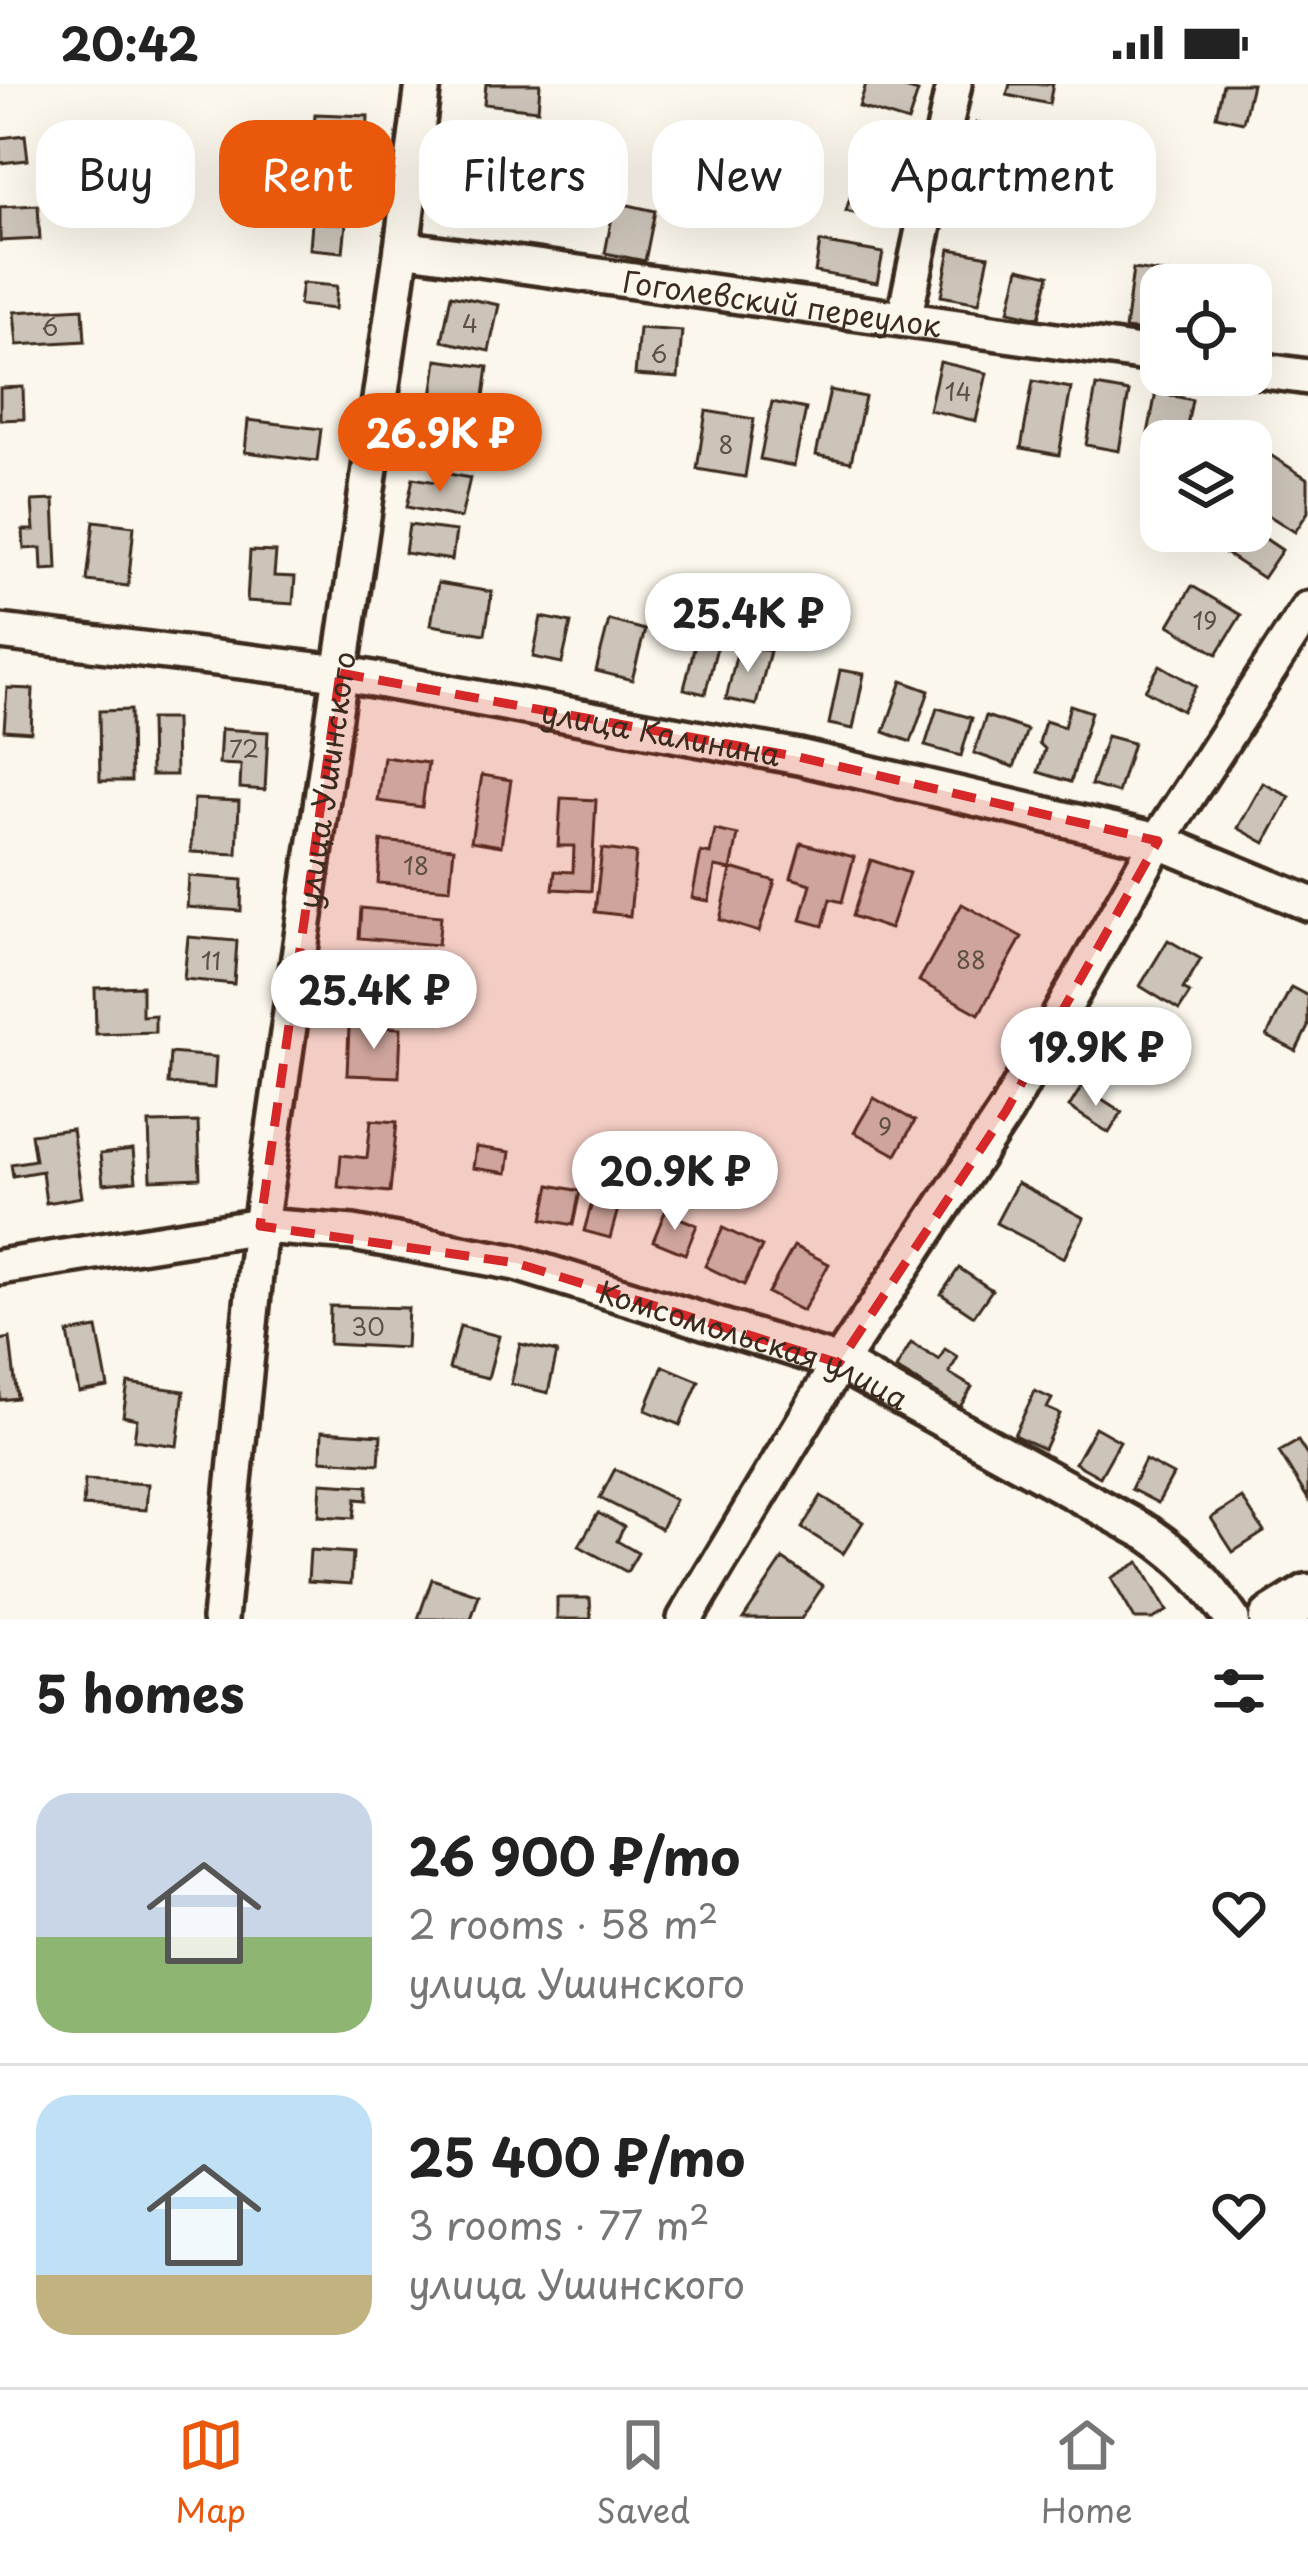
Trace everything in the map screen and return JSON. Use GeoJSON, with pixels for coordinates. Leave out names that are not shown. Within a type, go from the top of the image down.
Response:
{"type":"FeatureCollection","features":[{"type":"Feature","properties":{"kind":"main road"},"geometry":{"type":"LineString","coordinates":[[1271,1619],[1308,1596]]}},
{"type":"Feature","properties":{"kind":"street","name":"улица Ушинского"},"geometry":{"type":"LineString","coordinates":[[220,1619],[260,1226],[423,84]]}},
{"type":"Feature","properties":{"kind":"street"},"geometry":{"type":"LineString","coordinates":[[904,319],[954,84]]}},
{"type":"Feature","properties":{"kind":"street","name":"Гоголевский переулок"},"geometry":{"type":"LineString","coordinates":[[402,248],[1140,353]]}},
{"type":"Feature","properties":{"kind":"street"},"geometry":{"type":"LineString","coordinates":[[1272,372],[1308,377]]}},
{"type":"Feature","properties":{"kind":"street"},"geometry":{"type":"LineString","coordinates":[[689,1618],[839,1363],[1006,1111],[1158,842],[1308,609]]}},
{"type":"Feature","properties":{"kind":"street","name":"улица Калинина"},"geometry":{"type":"LineString","coordinates":[[0,632],[340,673],[799,757],[1158,842],[1308,903]]}},
{"type":"Feature","properties":{"kind":"street","name":"Комсомольская улица"},"geometry":{"type":"LineString","coordinates":[[0,1267],[260,1226],[353,1233],[516,1263],[839,1363],[1149,1534],[1202,1576],[1232,1619]]}},
{"type":"Feature","properties":{"kind":"highlighted area"},"geometry":{"type":"Polygon","coordinates":[[[340,673],[799,757],[1158,841],[1006,1111],[839,1363],[516,1263],[260,1226],[340,673]]]}},
{"type":"Feature","properties":{"kind":"building"},"geometry":{"type":"Polygon","coordinates":[[[486,84],[540,84],[538,110],[484,104],[486,84]]]}},
{"type":"Feature","properties":{"kind":"building"},"geometry":{"type":"Polygon","coordinates":[[[866,84],[892,84],[918,92],[909,120],[859,107],[866,84]]]}},
{"type":"Feature","properties":{"kind":"building"},"geometry":{"type":"Polygon","coordinates":[[[1010,84],[1053,84],[1049,104],[1007,95],[1010,84]]]}},
{"type":"Feature","properties":{"kind":"building"},"geometry":{"type":"Polygon","coordinates":[[[1223,84],[1252,84],[1243,122],[1216,116],[1223,84]]]}},
{"type":"Feature","properties":{"kind":"building"},"geometry":{"type":"Polygon","coordinates":[[[315,114],[368,116],[368,120],[315,120],[315,114]]]}},
{"type":"Feature","properties":{"kind":"building"},"geometry":{"type":"Polygon","coordinates":[[[25,135],[28,160],[0,163],[0,138],[25,135]]]}},
{"type":"Feature","properties":{"kind":"building"},"geometry":{"type":"Polygon","coordinates":[[[36,205],[40,239],[0,241],[0,207],[36,205]]]}},
{"type":"Feature","properties":{"kind":"building"},"geometry":{"type":"Polygon","coordinates":[[[628,205],[652,210],[645,261],[605,253],[610,228],[628,228],[628,205]]]}},
{"type":"Feature","properties":{"kind":"building"},"geometry":{"type":"Polygon","coordinates":[[[312,228],[346,228],[343,252],[310,249],[312,228]]]}},
{"type":"Feature","properties":{"kind":"building"},"geometry":{"type":"Polygon","coordinates":[[[820,242],[883,253],[877,283],[815,272],[820,242]]]}},
{"type":"Feature","properties":{"kind":"building"},"geometry":{"type":"Polygon","coordinates":[[[950,249],[989,256],[979,303],[941,296],[950,249]]]}},
{"type":"Feature","properties":{"kind":"building"},"geometry":{"type":"Polygon","coordinates":[[[1019,268],[1049,275],[1039,318],[1009,311],[1019,268]]]}},
{"type":"Feature","properties":{"kind":"building"},"geometry":{"type":"Polygon","coordinates":[[[1133,269],[1140,270],[1140,331],[1125,329],[1133,269]]]}},
{"type":"Feature","properties":{"kind":"building"},"geometry":{"type":"Polygon","coordinates":[[[302,283],[337,286],[335,309],[299,305],[302,283]]]}},
{"type":"Feature","properties":{"kind":"building"},"geometry":{"type":"Polygon","coordinates":[[[451,295],[499,305],[489,351],[442,341],[451,295]]]}},
{"type":"Feature","properties":{"kind":"building"},"geometry":{"type":"Polygon","coordinates":[[[83,308],[85,341],[17,345],[14,312],[83,308]]]}},
{"type":"Feature","properties":{"kind":"building"},"geometry":{"type":"Polygon","coordinates":[[[639,328],[682,331],[678,378],[635,375],[639,328]]]}},
{"type":"Feature","properties":{"kind":"building"},"geometry":{"type":"Polygon","coordinates":[[[437,360],[488,367],[483,404],[432,397],[437,360]]]}},
{"type":"Feature","properties":{"kind":"building"},"geometry":{"type":"Polygon","coordinates":[[[940,362],[987,373],[976,421],[929,410],[940,362]]]}},
{"type":"Feature","properties":{"kind":"building"},"geometry":{"type":"Polygon","coordinates":[[[1033,381],[1071,388],[1059,455],[1021,448],[1033,381]]]}},
{"type":"Feature","properties":{"kind":"building"},"geometry":{"type":"Polygon","coordinates":[[[1096,386],[1129,392],[1119,451],[1086,445],[1096,386]]]}},
{"type":"Feature","properties":{"kind":"building"},"geometry":{"type":"Polygon","coordinates":[[[23,387],[24,419],[0,420],[0,388],[23,387]]]}},
{"type":"Feature","properties":{"kind":"building"},"geometry":{"type":"Polygon","coordinates":[[[830,390],[865,397],[851,462],[816,455],[830,390]]]}},
{"type":"Feature","properties":{"kind":"building"},"geometry":{"type":"Polygon","coordinates":[[[1155,396],[1192,400],[1188,420],[1151,420],[1155,396]]]}},
{"type":"Feature","properties":{"kind":"building"},"geometry":{"type":"Polygon","coordinates":[[[772,402],[806,409],[794,466],[760,459],[772,402]]]}},
{"type":"Feature","properties":{"kind":"building"},"geometry":{"type":"Polygon","coordinates":[[[706,411],[754,419],[745,477],[697,469],[706,411]]]}},
{"type":"Feature","properties":{"kind":"building"},"geometry":{"type":"Polygon","coordinates":[[[248,420],[321,429],[317,461],[245,452],[248,420]]]}},
{"type":"Feature","properties":{"kind":"building"},"geometry":{"type":"Polygon","coordinates":[[[1272,456],[1308,479],[1308,512],[1295,532],[1272,517],[1272,456]]]}},
{"type":"Feature","properties":{"kind":"building"},"geometry":{"type":"Polygon","coordinates":[[[444,473],[470,478],[461,518],[407,507],[413,478],[442,483],[444,473]]]}},
{"type":"Feature","properties":{"kind":"building"},"geometry":{"type":"Polygon","coordinates":[[[54,500],[57,569],[42,570],[41,548],[24,549],[23,530],[34,530],[32,501],[54,500]]]}},
{"type":"Feature","properties":{"kind":"building"},"geometry":{"type":"Polygon","coordinates":[[[94,521],[134,526],[128,586],[87,581],[94,521]]]}},
{"type":"Feature","properties":{"kind":"building"},"geometry":{"type":"Polygon","coordinates":[[[409,525],[456,531],[452,560],[405,553],[409,525]]]}},
{"type":"Feature","properties":{"kind":"building"},"geometry":{"type":"Polygon","coordinates":[[[1272,543],[1282,550],[1263,578],[1225,553],[1272,552],[1272,543]]]}},
{"type":"Feature","properties":{"kind":"building"},"geometry":{"type":"Polygon","coordinates":[[[250,551],[276,552],[274,576],[295,577],[293,604],[247,601],[250,551]]]}},
{"type":"Feature","properties":{"kind":"building"},"geometry":{"type":"Polygon","coordinates":[[[438,583],[492,592],[485,634],[431,625],[438,583]]]}},
{"type":"Feature","properties":{"kind":"building"},"geometry":{"type":"Polygon","coordinates":[[[1192,586],[1241,615],[1217,654],[1169,625],[1192,586]]]}},
{"type":"Feature","properties":{"kind":"building"},"geometry":{"type":"Polygon","coordinates":[[[541,617],[571,623],[562,663],[533,657],[541,617]]]}},
{"type":"Feature","properties":{"kind":"building"},"geometry":{"type":"Polygon","coordinates":[[[609,620],[645,630],[632,680],[596,671],[609,620]]]}},
{"type":"Feature","properties":{"kind":"building"},"geometry":{"type":"Polygon","coordinates":[[[697,637],[718,643],[705,694],[684,689],[697,637]]]}},
{"type":"Feature","properties":{"kind":"building"},"geometry":{"type":"Polygon","coordinates":[[[739,644],[770,651],[756,705],[726,699],[739,644]]]}},
{"type":"Feature","properties":{"kind":"building"},"geometry":{"type":"Polygon","coordinates":[[[1160,665],[1196,686],[1182,711],[1145,690],[1160,665]]]}},
{"type":"Feature","properties":{"kind":"building"},"geometry":{"type":"Polygon","coordinates":[[[840,670],[864,674],[853,729],[829,724],[840,670]]]}},
{"type":"Feature","properties":{"kind":"building"},"geometry":{"type":"Polygon","coordinates":[[[902,681],[929,691],[911,742],[884,732],[902,681]]]}},
{"type":"Feature","properties":{"kind":"building"},"geometry":{"type":"Polygon","coordinates":[[[7,688],[33,689],[31,732],[4,730],[7,688]]]}},
{"type":"Feature","properties":{"kind":"building"},"geometry":{"type":"Polygon","coordinates":[[[1070,705],[1091,712],[1071,782],[1038,772],[1045,749],[1039,743],[1045,721],[1064,727],[1070,705]]]}},
{"type":"Feature","properties":{"kind":"building"},"geometry":{"type":"Polygon","coordinates":[[[937,708],[972,718],[961,756],[925,746],[937,708]]]}},
{"type":"Feature","properties":{"kind":"building"},"geometry":{"type":"Polygon","coordinates":[[[130,710],[131,781],[100,781],[99,711],[130,710]]]}},
{"type":"Feature","properties":{"kind":"building"},"geometry":{"type":"Polygon","coordinates":[[[986,716],[1027,730],[1014,767],[974,753],[986,716]]]}},
{"type":"Feature","properties":{"kind":"building"},"geometry":{"type":"Polygon","coordinates":[[[150,719],[175,719],[176,775],[151,775],[150,719]]]}},
{"type":"Feature","properties":{"kind":"building"},"geometry":{"type":"Polygon","coordinates":[[[221,729],[268,732],[265,790],[240,788],[241,765],[219,764],[221,729]]]}},
{"type":"Feature","properties":{"kind":"building"},"geometry":{"type":"Polygon","coordinates":[[[1107,736],[1133,743],[1118,793],[1091,785],[1107,736]]]}},
{"type":"Feature","properties":{"kind":"building"},"geometry":{"type":"Polygon","coordinates":[[[384,757],[428,763],[422,807],[378,801],[384,757]]]}},
{"type":"Feature","properties":{"kind":"building"},"geometry":{"type":"Polygon","coordinates":[[[482,775],[511,780],[501,846],[471,841],[482,775]]]}},
{"type":"Feature","properties":{"kind":"building"},"geometry":{"type":"Polygon","coordinates":[[[1263,783],[1290,797],[1265,843],[1238,828],[1263,783]]]}},
{"type":"Feature","properties":{"kind":"building"},"geometry":{"type":"Polygon","coordinates":[[[561,798],[596,800],[591,891],[553,889],[555,871],[573,872],[574,846],[558,846],[561,798]]]}},
{"type":"Feature","properties":{"kind":"building"},"geometry":{"type":"Polygon","coordinates":[[[194,799],[239,801],[237,854],[191,852],[194,799]]]}},
{"type":"Feature","properties":{"kind":"building"},"geometry":{"type":"Polygon","coordinates":[[[715,830],[738,835],[731,870],[715,867],[709,901],[692,898],[701,852],[710,854],[715,830]]]}},
{"type":"Feature","properties":{"kind":"building"},"geometry":{"type":"Polygon","coordinates":[[[381,841],[454,848],[450,889],[378,883],[381,841]]]}},
{"type":"Feature","properties":{"kind":"building"},"geometry":{"type":"Polygon","coordinates":[[[801,843],[854,857],[842,902],[830,899],[823,926],[801,920],[811,884],[791,878],[801,843]]]}},
{"type":"Feature","properties":{"kind":"building"},"geometry":{"type":"Polygon","coordinates":[[[602,849],[636,853],[630,916],[595,912],[602,849]]]}},
{"type":"Feature","properties":{"kind":"building"},"geometry":{"type":"Polygon","coordinates":[[[871,860],[909,873],[890,929],[852,916],[871,860]]]}},
{"type":"Feature","properties":{"kind":"building"},"geometry":{"type":"Polygon","coordinates":[[[735,869],[775,881],[759,932],[720,920],[735,869]]]}},
{"type":"Feature","properties":{"kind":"building"},"geometry":{"type":"Polygon","coordinates":[[[189,876],[242,880],[241,911],[187,907],[189,876]]]}},
{"type":"Feature","properties":{"kind":"building"},"geometry":{"type":"Polygon","coordinates":[[[962,904],[1022,937],[979,1014],[919,981],[962,904]]]}},
{"type":"Feature","properties":{"kind":"building"},"geometry":{"type":"Polygon","coordinates":[[[361,908],[441,916],[438,945],[359,938],[361,908]]]}},
{"type":"Feature","properties":{"kind":"building"},"geometry":{"type":"Polygon","coordinates":[[[188,937],[237,941],[234,984],[184,979],[188,937]]]}},
{"type":"Feature","properties":{"kind":"building"},"geometry":{"type":"Polygon","coordinates":[[[1168,940],[1201,959],[1183,989],[1190,993],[1179,1010],[1140,986],[1168,940]]]}},
{"type":"Feature","properties":{"kind":"building"},"geometry":{"type":"Polygon","coordinates":[[[142,986],[142,1016],[155,1015],[155,1032],[96,1034],[95,988],[142,986]]]}},
{"type":"Feature","properties":{"kind":"building"},"geometry":{"type":"Polygon","coordinates":[[[1291,987],[1308,996],[1308,1027],[1296,1051],[1267,1036],[1291,987]]]}},
{"type":"Feature","properties":{"kind":"building"},"geometry":{"type":"Polygon","coordinates":[[[1123,1015],[1168,1039],[1150,1073],[1105,1049],[1123,1015]]]}},
{"type":"Feature","properties":{"kind":"building"},"geometry":{"type":"Polygon","coordinates":[[[349,1026],[401,1028],[399,1077],[347,1075],[349,1026]]]}},
{"type":"Feature","properties":{"kind":"building"},"geometry":{"type":"Polygon","coordinates":[[[170,1053],[216,1057],[214,1088],[168,1084],[170,1053]]]}},
{"type":"Feature","properties":{"kind":"building"},"geometry":{"type":"Polygon","coordinates":[[[1082,1086],[1122,1112],[1109,1133],[1069,1107],[1082,1086]]]}},
{"type":"Feature","properties":{"kind":"building"},"geometry":{"type":"Polygon","coordinates":[[[874,1098],[915,1121],[896,1155],[854,1132],[874,1098]]]}},
{"type":"Feature","properties":{"kind":"building"},"geometry":{"type":"Polygon","coordinates":[[[371,1120],[397,1122],[390,1192],[338,1187],[341,1155],[367,1158],[371,1120]]]}},
{"type":"Feature","properties":{"kind":"building"},"geometry":{"type":"Polygon","coordinates":[[[198,1122],[200,1178],[151,1180],[149,1123],[198,1122]]]}},
{"type":"Feature","properties":{"kind":"building"},"geometry":{"type":"Polygon","coordinates":[[[72,1129],[82,1197],[46,1203],[42,1171],[13,1176],[11,1164],[35,1160],[31,1134],[72,1129]]]}},
{"type":"Feature","properties":{"kind":"building"},"geometry":{"type":"Polygon","coordinates":[[[476,1147],[510,1152],[507,1173],[473,1168],[476,1147]]]}},
{"type":"Feature","properties":{"kind":"building"},"geometry":{"type":"Polygon","coordinates":[[[133,1150],[136,1181],[103,1184],[100,1154],[133,1150]]]}},
{"type":"Feature","properties":{"kind":"building"},"geometry":{"type":"Polygon","coordinates":[[[598,1181],[624,1187],[610,1238],[584,1231],[598,1181]]]}},
{"type":"Feature","properties":{"kind":"building"},"geometry":{"type":"Polygon","coordinates":[[[1017,1183],[1084,1218],[1064,1258],[996,1223],[1017,1183]]]}},
{"type":"Feature","properties":{"kind":"building"},"geometry":{"type":"Polygon","coordinates":[[[550,1185],[580,1191],[573,1225],[543,1219],[550,1185]]]}},
{"type":"Feature","properties":{"kind":"building"},"geometry":{"type":"Polygon","coordinates":[[[665,1212],[697,1225],[685,1254],[653,1241],[665,1212]]]}},
{"type":"Feature","properties":{"kind":"building"},"geometry":{"type":"Polygon","coordinates":[[[723,1228],[762,1247],[744,1285],[705,1266],[723,1228]]]}},
{"type":"Feature","properties":{"kind":"building"},"geometry":{"type":"Polygon","coordinates":[[[794,1246],[829,1264],[803,1311],[768,1293],[794,1246]]]}},
{"type":"Feature","properties":{"kind":"building"},"geometry":{"type":"Polygon","coordinates":[[[959,1268],[992,1290],[974,1316],[941,1294],[959,1268]]]}},
{"type":"Feature","properties":{"kind":"building"},"geometry":{"type":"Polygon","coordinates":[[[330,1306],[408,1308],[406,1348],[329,1344],[330,1306]]]}},
{"type":"Feature","properties":{"kind":"building"},"geometry":{"type":"Polygon","coordinates":[[[460,1326],[499,1336],[488,1378],[449,1369],[460,1326]]]}},
{"type":"Feature","properties":{"kind":"building"},"geometry":{"type":"Polygon","coordinates":[[[97,1328],[108,1387],[79,1392],[68,1333],[97,1328]]]}},
{"type":"Feature","properties":{"kind":"building"},"geometry":{"type":"Polygon","coordinates":[[[10,1338],[17,1398],[0,1400],[0,1340],[10,1338]]]}},
{"type":"Feature","properties":{"kind":"building"},"geometry":{"type":"Polygon","coordinates":[[[911,1343],[939,1360],[945,1349],[958,1357],[949,1373],[972,1387],[960,1407],[896,1369],[911,1343]]]}},
{"type":"Feature","properties":{"kind":"building"},"geometry":{"type":"Polygon","coordinates":[[[520,1344],[557,1352],[548,1393],[511,1384],[520,1344]]]}},
{"type":"Feature","properties":{"kind":"building"},"geometry":{"type":"Polygon","coordinates":[[[663,1366],[699,1381],[680,1425],[645,1410],[663,1366]]]}},
{"type":"Feature","properties":{"kind":"building"},"geometry":{"type":"Polygon","coordinates":[[[128,1383],[184,1391],[177,1446],[134,1440],[137,1419],[123,1416],[128,1383]]]}},
{"type":"Feature","properties":{"kind":"building"},"geometry":{"type":"Polygon","coordinates":[[[1035,1391],[1052,1399],[1047,1408],[1060,1414],[1044,1449],[1014,1435],[1035,1391]]]}},
{"type":"Feature","properties":{"kind":"building"},"geometry":{"type":"Polygon","coordinates":[[[1095,1427],[1120,1441],[1100,1477],[1075,1463],[1095,1427]]]}},
{"type":"Feature","properties":{"kind":"building"},"geometry":{"type":"Polygon","coordinates":[[[322,1431],[381,1435],[379,1464],[321,1460],[322,1431]]]}},
{"type":"Feature","properties":{"kind":"building"},"geometry":{"type":"Polygon","coordinates":[[[1298,1441],[1308,1457],[1308,1499],[1279,1452],[1298,1441]]]}},
{"type":"Feature","properties":{"kind":"building"},"geometry":{"type":"Polygon","coordinates":[[[1145,1460],[1173,1475],[1158,1503],[1131,1489],[1145,1460]]]}},
{"type":"Feature","properties":{"kind":"building"},"geometry":{"type":"Polygon","coordinates":[[[615,1469],[675,1500],[661,1529],[600,1498],[615,1469]]]}},
{"type":"Feature","properties":{"kind":"building"},"geometry":{"type":"Polygon","coordinates":[[[85,1480],[148,1484],[146,1510],[83,1506],[85,1480]]]}},
{"type":"Feature","properties":{"kind":"building"},"geometry":{"type":"Polygon","coordinates":[[[321,1483],[368,1486],[367,1500],[356,1499],[354,1518],[319,1516],[321,1483]]]}},
{"type":"Feature","properties":{"kind":"building"},"geometry":{"type":"Polygon","coordinates":[[[821,1496],[863,1522],[843,1554],[802,1528],[821,1496]]]}},
{"type":"Feature","properties":{"kind":"building"},"geometry":{"type":"Polygon","coordinates":[[[1242,1498],[1264,1532],[1233,1552],[1211,1518],[1242,1498]]]}},
{"type":"Feature","properties":{"kind":"building"},"geometry":{"type":"Polygon","coordinates":[[[598,1513],[624,1527],[617,1541],[638,1553],[627,1572],[579,1546],[598,1513]]]}},
{"type":"Feature","properties":{"kind":"building"},"geometry":{"type":"Polygon","coordinates":[[[310,1550],[353,1553],[351,1584],[308,1581],[310,1550]]]}},
{"type":"Feature","properties":{"kind":"building"},"geometry":{"type":"Polygon","coordinates":[[[783,1559],[823,1586],[801,1619],[743,1619],[783,1559]]]}},
{"type":"Feature","properties":{"kind":"building"},"geometry":{"type":"Polygon","coordinates":[[[1139,1562],[1167,1611],[1153,1619],[1135,1619],[1111,1578],[1139,1562]]]}},
{"type":"Feature","properties":{"kind":"building"},"geometry":{"type":"Polygon","coordinates":[[[432,1579],[479,1595],[471,1619],[418,1619],[432,1579]]]}},
{"type":"Feature","properties":{"kind":"building"},"geometry":{"type":"Polygon","coordinates":[[[557,1598],[590,1598],[591,1619],[557,1619],[557,1598]]]}}]}
